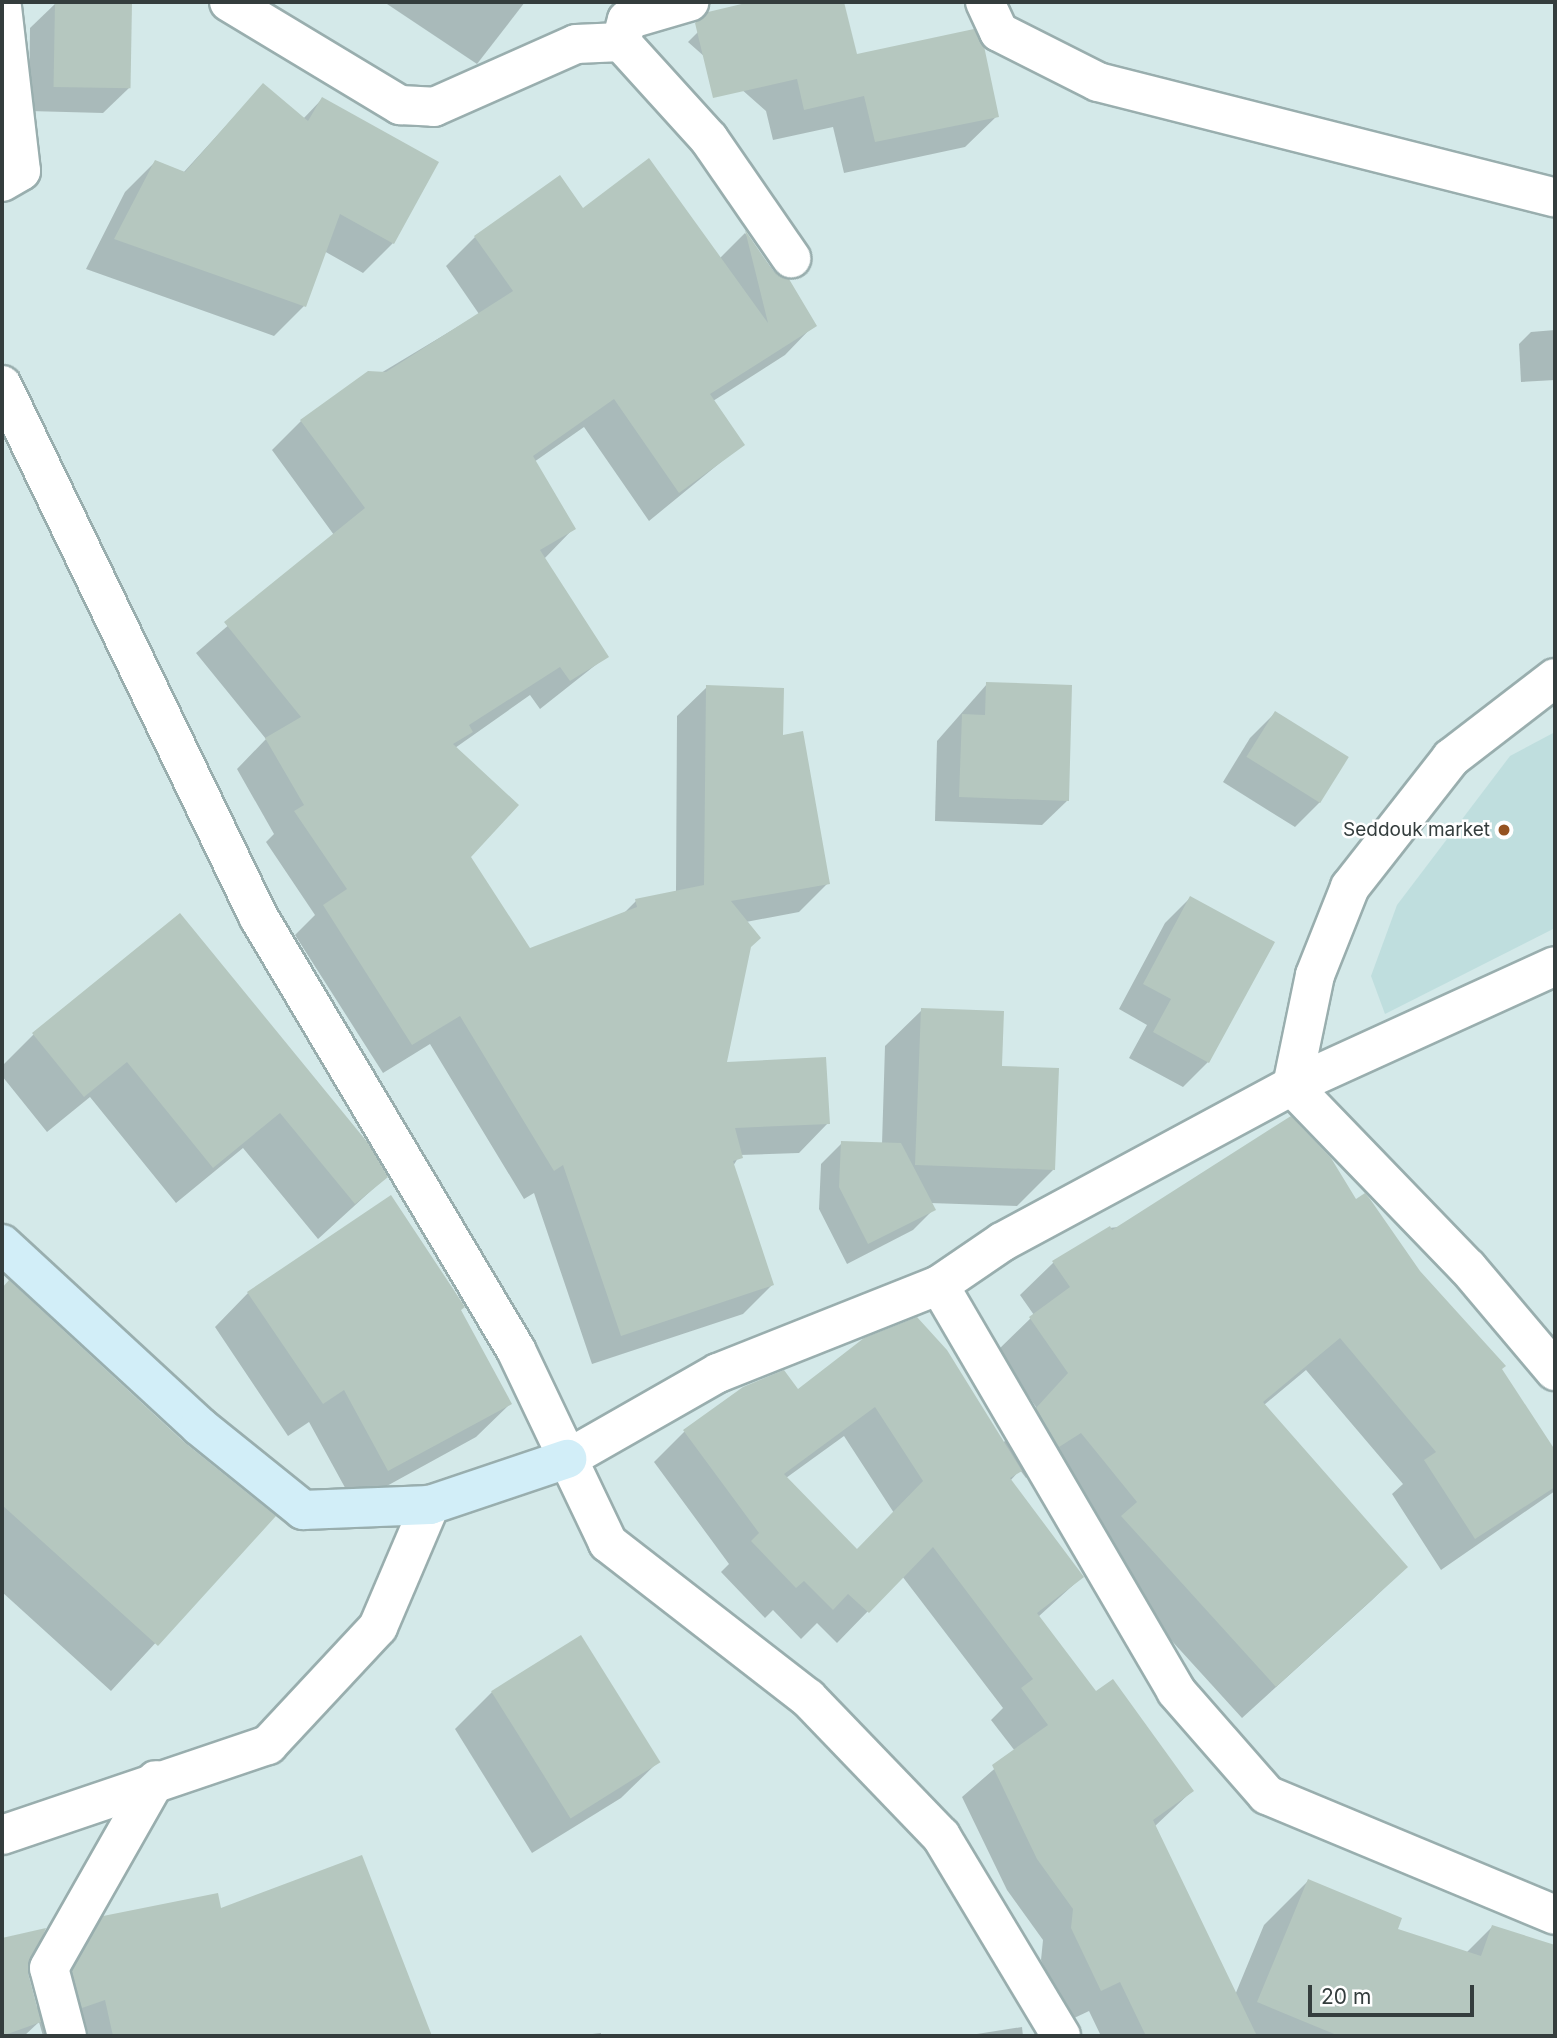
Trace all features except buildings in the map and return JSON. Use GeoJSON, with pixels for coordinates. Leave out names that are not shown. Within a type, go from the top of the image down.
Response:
{"type":"FeatureCollection","features":[{"type":"Feature","properties":{"kind":"street"},"geometry":{"type":"LineString","coordinates":[[229,2],[400,105],[461,99],[618,21],[689,2]]}},
{"type":"Feature","properties":{"kind":"street"},"geometry":{"type":"LineString","coordinates":[[985,2],[999,32],[1098,82],[1555,198]]}},
{"type":"Feature","properties":{"kind":"street"},"geometry":{"type":"LineString","coordinates":[[2,7],[22,171],[2,182]]}},
{"type":"Feature","properties":{"kind":"street"},"geometry":{"type":"LineString","coordinates":[[618,21],[709,139],[791,258]]}},
{"type":"Feature","properties":{"kind":"street"},"geometry":{"type":"LineString","coordinates":[[2,384],[258,915],[488,1301],[608,1543],[808,1698],[941,1836],[1061,2036]]}},
{"type":"Feature","properties":{"kind":"street"},"geometry":{"type":"LineString","coordinates":[[1292,1086],[1315,975],[1350,887],[1451,758],[1555,678]]}},
{"type":"Feature","properties":{"kind":"street"},"geometry":{"type":"LineString","coordinates":[[2,1244],[199,1426],[303,1510],[430,1505],[567,1460],[718,1373],[939,1285],[1002,1242],[1292,1086],[1555,966]]}},
{"type":"Feature","properties":{"kind":"street"},"geometry":{"type":"LineString","coordinates":[[1292,1086],[1468,1268],[1555,1370]]}},
{"type":"Feature","properties":{"kind":"street"},"geometry":{"type":"LineString","coordinates":[[939,1285],[1176,1691],[1267,1795],[1555,1914]]}},
{"type":"Feature","properties":{"kind":"street"},"geometry":{"type":"LineString","coordinates":[[2,1835],[156,1780],[268,1745],[378,1627],[430,1505]]}},
{"type":"Feature","properties":{"kind":"street"},"geometry":{"type":"LineString","coordinates":[[67,2036],[49,1968],[156,1780]]}},
{"type":"Feature","properties":{"kind":"shaded area","name":"Seddouk market"},"geometry":{"type":"Polygon","coordinates":[[[1555,732],[1555,928],[1385,1014],[1371,976],[1397,905],[1510,756],[1555,732]]]}},
{"type":"Feature","properties":{"kind":"place","name":"Seddouk market"},"geometry":{"type":"Point","coordinates":[1504,830]}}]}
